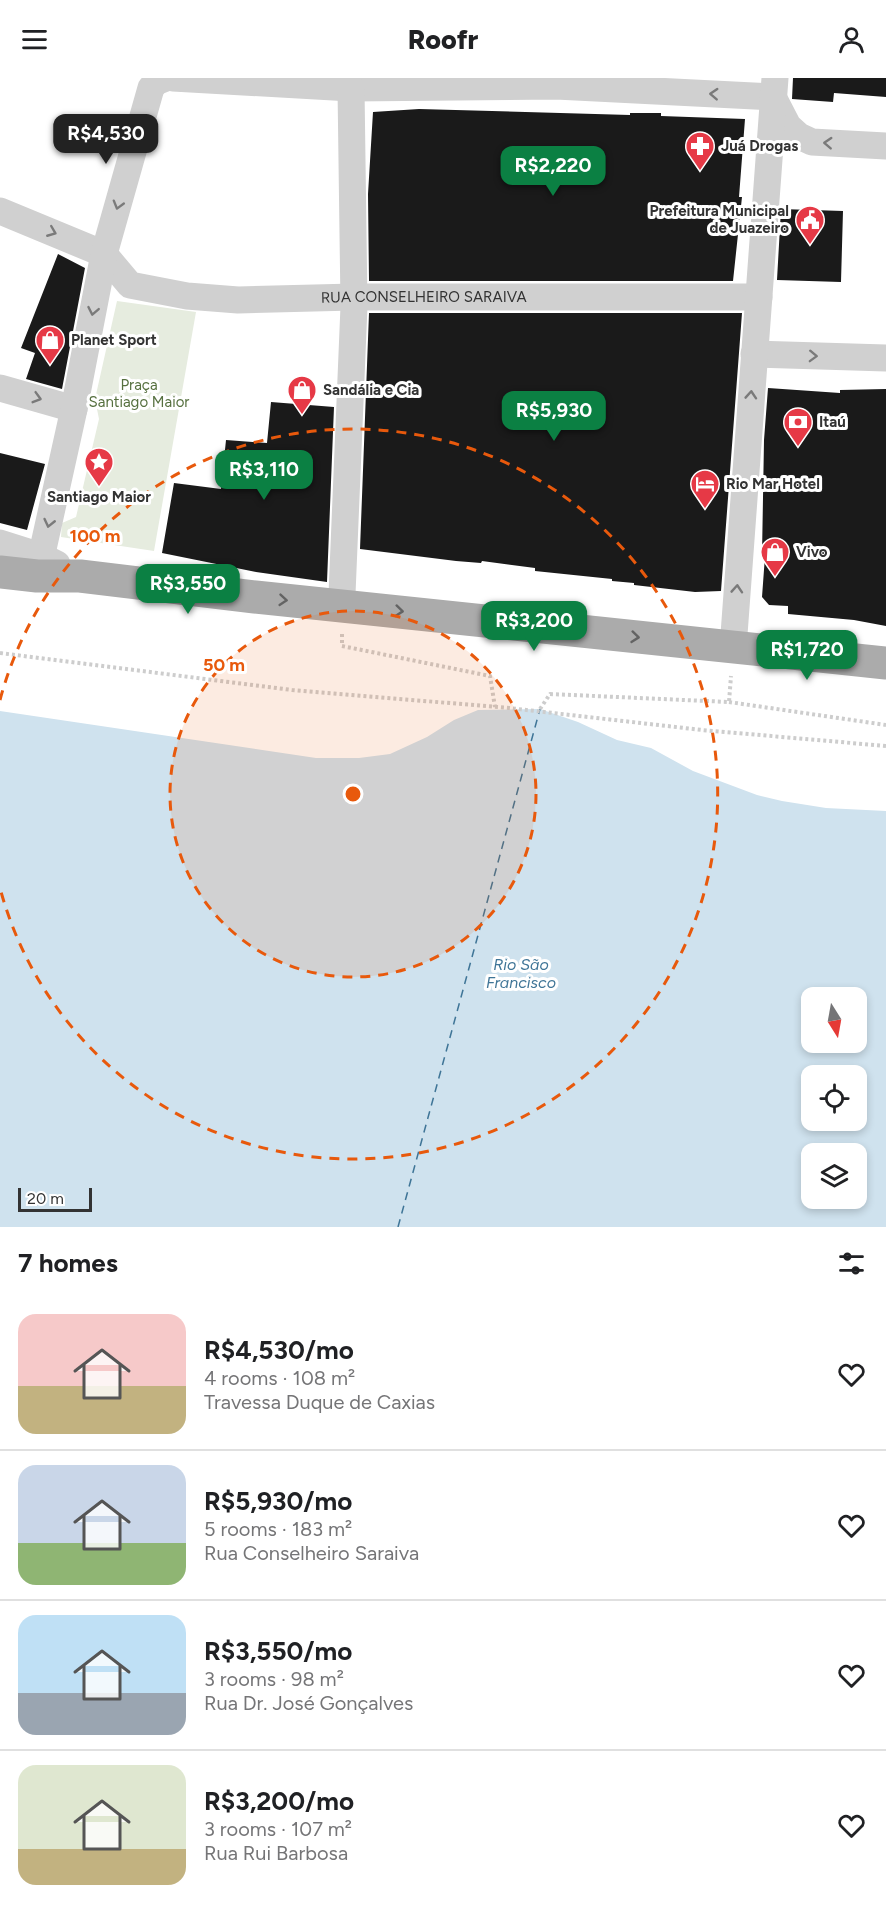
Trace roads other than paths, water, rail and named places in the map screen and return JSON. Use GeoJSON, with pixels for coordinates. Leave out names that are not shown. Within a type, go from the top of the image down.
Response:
{"type":"FeatureCollection","features":[{"type":"Feature","properties":{"kind":"main road"},"geometry":{"type":"LineString","coordinates":[[0,572],[39,566],[80,576],[255,597],[341,599],[733,648],[886,663]]}},
{"type":"Feature","properties":{"kind":"street"},"geometry":{"type":"LineString","coordinates":[[0,543],[39,566],[74,408],[104,254],[163,81],[351,88],[556,82],[774,88]]}},
{"type":"Feature","properties":{"kind":"street"},"geometry":{"type":"LineString","coordinates":[[341,599],[354,297],[351,88]]}},
{"type":"Feature","properties":{"kind":"street"},"geometry":{"type":"LineString","coordinates":[[774,88],[788,126],[799,136],[812,142],[886,146]]}},
{"type":"Feature","properties":{"kind":"street"},"geometry":{"type":"LineString","coordinates":[[733,648],[774,88]]}},
{"type":"Feature","properties":{"kind":"street"},"geometry":{"type":"LineString","coordinates":[[0,211],[104,254]]}},
{"type":"Feature","properties":{"kind":"street","name":"RUA CONSELHEIRO SARAIVA"},"geometry":{"type":"LineString","coordinates":[[104,254],[130,285],[187,296],[238,300],[354,297],[759,297]]}},
{"type":"Feature","properties":{"kind":"street"},"geometry":{"type":"LineString","coordinates":[[754,354],[886,358]]}},
{"type":"Feature","properties":{"kind":"street"},"geometry":{"type":"LineString","coordinates":[[0,388],[74,408]]}},
{"type":"Feature","properties":{"kind":"water","name":"Rio São Francisco"},"geometry":{"type":"Polygon","coordinates":[[[540,709],[578,722],[617,740],[651,748],[693,771],[757,795],[826,808],[886,811],[886,1227],[0,1227],[0,711],[316,758],[359,758],[390,754],[427,737],[454,720],[478,710],[540,709]]]}},
{"type":"Feature","properties":{"kind":"place","name":"Juá Drogas"},"geometry":{"type":"Point","coordinates":[700,172]}},
{"type":"Feature","properties":{"kind":"place","name":"Prefeitura Municipal de Juazeiro"},"geometry":{"type":"Point","coordinates":[810,246]}},
{"type":"Feature","properties":{"kind":"place","name":"Planet Sport"},"geometry":{"type":"Point","coordinates":[50,366]}},
{"type":"Feature","properties":{"kind":"place","name":"Sandália e Cia"},"geometry":{"type":"Point","coordinates":[302,416]}},
{"type":"Feature","properties":{"kind":"place","name":"Itaú"},"geometry":{"type":"Point","coordinates":[798,448]}},
{"type":"Feature","properties":{"kind":"place","name":"Santiago Maior"},"geometry":{"type":"Point","coordinates":[99,488]}},
{"type":"Feature","properties":{"kind":"place","name":"Rio Mar Hotel"},"geometry":{"type":"Point","coordinates":[705,510]}},
{"type":"Feature","properties":{"kind":"place","name":"Vivo"},"geometry":{"type":"Point","coordinates":[775,578]}},
{"type":"Feature","properties":{"kind":"park label","name":"Praça Santiago Maior"},"geometry":{"type":"Point","coordinates":[139,394]}}]}
